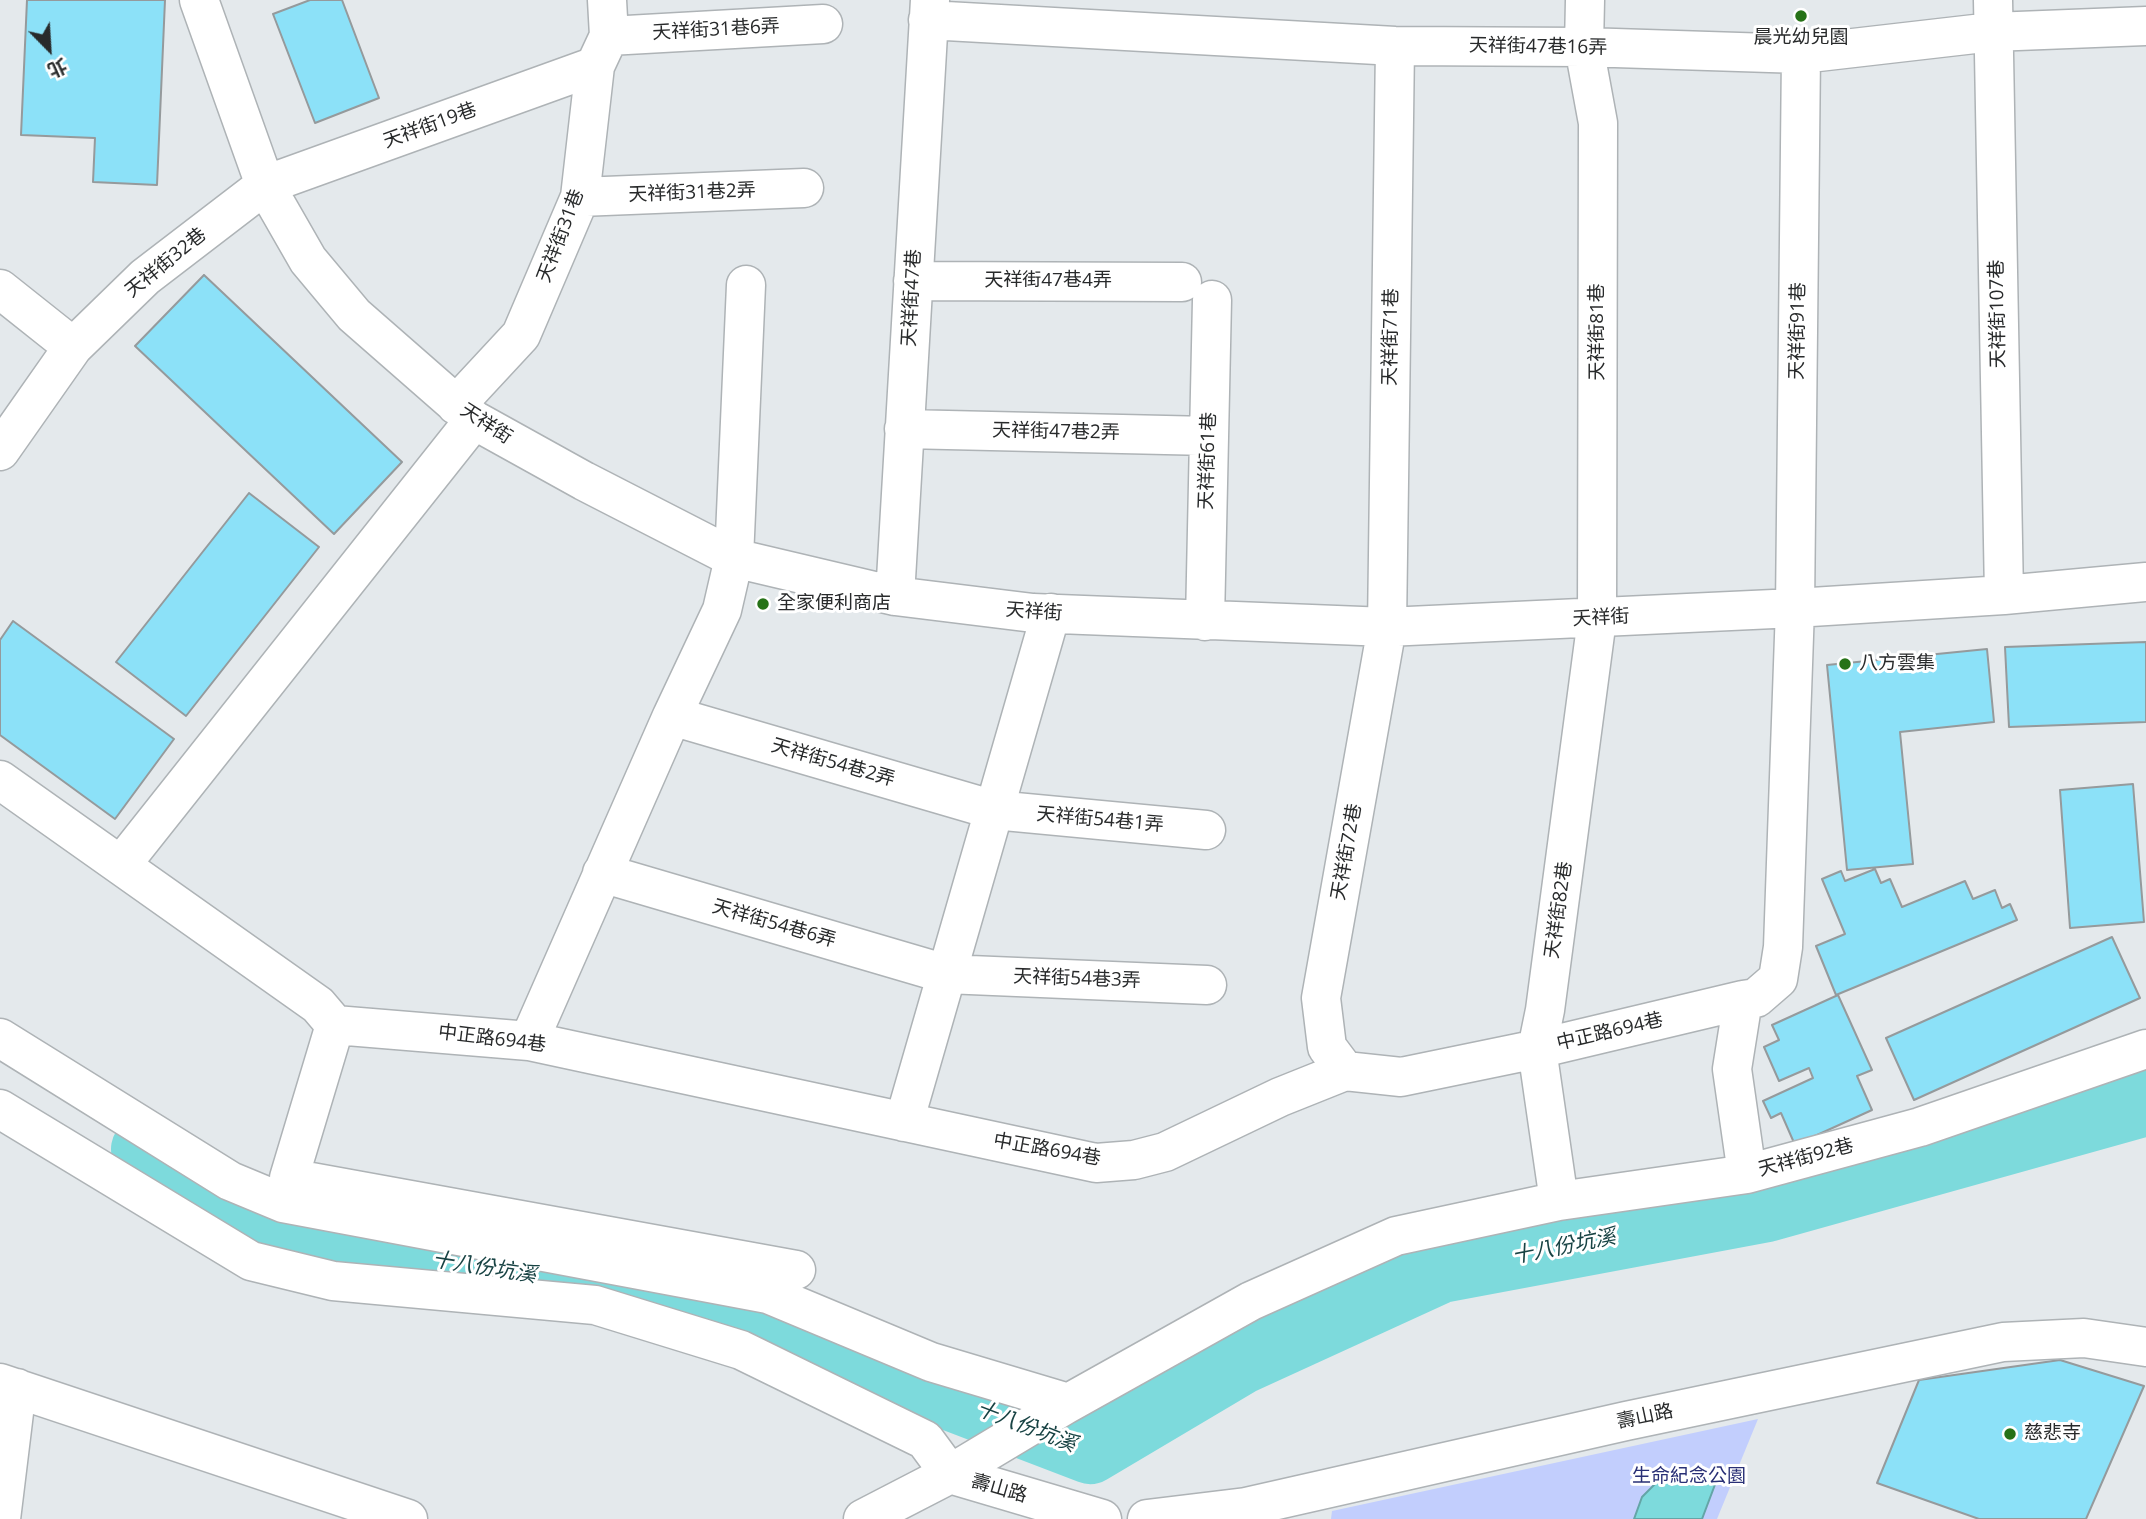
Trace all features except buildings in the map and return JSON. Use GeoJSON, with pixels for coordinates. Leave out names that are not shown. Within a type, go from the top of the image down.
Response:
{"type":"FeatureCollection","features":[{"type":"Feature","properties":{"kind":"street","name":"天祥街"},"geometry":{"type":"LineString","coordinates":[[200,0],[265,185],[308,260],[354,315],[465,412],[584,481],[734,558],[895,596],[1051,614],[1387,627],[1796,608],[2004,595],[2146,582]]}},
{"type":"Feature","properties":{"kind":"street","name":"天祥街81巷"},"geometry":{"type":"LineString","coordinates":[[1585,0],[1584,47],[1598,123],[1597,618]]}},
{"type":"Feature","properties":{"kind":"street","name":"天祥街47巷16弄"},"geometry":{"type":"LineString","coordinates":[[929,10],[1395,46],[1584,47],[1801,54],[1993,16],[2146,26]]}},
{"type":"Feature","properties":{"kind":"street","name":"天祥街47巷"},"geometry":{"type":"LineString","coordinates":[[895,596],[929,10]]}},
{"type":"Feature","properties":{"kind":"street","name":"天祥街107巷"},"geometry":{"type":"LineString","coordinates":[[1993,16],[2004,595]]}},
{"type":"Feature","properties":{"kind":"street","name":"天祥街31巷6弄"},"geometry":{"type":"LineString","coordinates":[[604,34],[823,24]]}},
{"type":"Feature","properties":{"kind":"street","name":"天祥街19巷"},"geometry":{"type":"LineString","coordinates":[[265,185],[604,34]]}},
{"type":"Feature","properties":{"kind":"street","name":"天祥街31巷"},"geometry":{"type":"LineString","coordinates":[[121,865],[521,335],[580,197],[604,34]]}},
{"type":"Feature","properties":{"kind":"street","name":"天祥街71巷"},"geometry":{"type":"LineString","coordinates":[[1387,627],[1395,46]]}},
{"type":"Feature","properties":{"kind":"street","name":"天祥街91巷"},"geometry":{"type":"LineString","coordinates":[[1796,608],[1801,54]]}},
{"type":"Feature","properties":{"kind":"street","name":"天祥街32巷"},"geometry":{"type":"LineString","coordinates":[[0,451],[73,347],[145,277],[265,185]]}},
{"type":"Feature","properties":{"kind":"street","name":"天祥街31巷2弄"},"geometry":{"type":"LineString","coordinates":[[580,197],[804,188]]}},
{"type":"Feature","properties":{"kind":"street","name":"天祥街47巷4弄"},"geometry":{"type":"LineString","coordinates":[[913,281],[1197,291]]}},
{"type":"Feature","properties":{"kind":"street"},"geometry":{"type":"LineString","coordinates":[[529,1041],[671,716],[722,610],[734,558],[746,285]]}},
{"type":"Feature","properties":{"kind":"street"},"geometry":{"type":"LineString","coordinates":[[0,289],[73,347]]}},
{"type":"Feature","properties":{"kind":"street","name":"天祥街61巷"},"geometry":{"type":"LineString","coordinates":[[1197,291],[1209,436],[1205,621]]}},
{"type":"Feature","properties":{"kind":"street","name":"天祥街47巷2弄"},"geometry":{"type":"LineString","coordinates":[[904,429],[1209,436]]}},
{"type":"Feature","properties":{"kind":"street"},"geometry":{"type":"LineString","coordinates":[[1743,1000],[1756,998],[1778,979],[1783,947],[1796,608]]}},
{"type":"Feature","properties":{"kind":"street"},"geometry":{"type":"LineString","coordinates":[[904,1122],[1051,614]]}},
{"type":"Feature","properties":{"kind":"street","name":"天祥街82巷"},"geometry":{"type":"LineString","coordinates":[[1559,1201],[1537,1049],[1545,1010],[1597,618]]}},
{"type":"Feature","properties":{"kind":"street","name":"天祥街72巷"},"geometry":{"type":"LineString","coordinates":[[1345,1071],[1327,1047],[1321,998],[1387,627]]}},
{"type":"Feature","properties":{"kind":"street","name":"天祥街54巷2弄"},"geometry":{"type":"LineString","coordinates":[[671,716],[994,810]]}},
{"type":"Feature","properties":{"kind":"street"},"geometry":{"type":"LineString","coordinates":[[0,780],[318,1005],[335,1025],[289,1178],[796,1270]]}},
{"type":"Feature","properties":{"kind":"street","name":"天祥街54巷1弄"},"geometry":{"type":"LineString","coordinates":[[994,810],[1206,830]]}},
{"type":"Feature","properties":{"kind":"street","name":"天祥街54巷6弄"},"geometry":{"type":"LineString","coordinates":[[602,873],[946,974]]}},
{"type":"Feature","properties":{"kind":"street","name":"天祥街54巷3弄"},"geometry":{"type":"LineString","coordinates":[[946,974],[1207,985]]}},
{"type":"Feature","properties":{"kind":"street","name":"中正路694巷"},"geometry":{"type":"LineString","coordinates":[[335,1025],[529,1041],[1097,1163],[1134,1160],[1165,1152],[1280,1097],[1345,1071],[1401,1077],[1537,1049],[1743,1000]]}},
{"type":"Feature","properties":{"kind":"street","name":"天祥街92巷"},"geometry":{"type":"LineString","coordinates":[[1743,1000],[1732,1069],[1747,1174],[1920,1127],[2146,1049]]}},
{"type":"Feature","properties":{"kind":"street"},"geometry":{"type":"LineString","coordinates":[[0,1038],[230,1181],[284,1203],[768,1294],[931,1362],[1066,1404]]}},
{"type":"Feature","properties":{"kind":"street"},"geometry":{"type":"LineString","coordinates":[[0,1109],[251,1261],[333,1281],[595,1305],[741,1350],[925,1440],[959,1469],[1066,1404],[1251,1301],[1396,1237],[1559,1201],[1747,1174]]}},
{"type":"Feature","properties":{"kind":"street","name":"壽山路"},"geometry":{"type":"LineString","coordinates":[[1147,1519],[1246,1507],[1316,1506],[1626,1421],[2003,1342],[2084,1338],[2146,1347]]}},
{"type":"Feature","properties":{"kind":"street"},"geometry":{"type":"LineString","coordinates":[[1,1519],[8,1385],[408,1519]]}},
{"type":"Feature","properties":{"kind":"street","name":"壽山路"},"geometry":{"type":"LineString","coordinates":[[863,1519],[959,1469],[1102,1519]]}},
{"type":"Feature","properties":{"kind":"green space","name":"生命紀念公園"},"geometry":{"type":"Polygon","coordinates":[[[1758,1419],[1717,1519],[1331,1519],[1332,1511],[1758,1419]]]}},
{"type":"Feature","properties":{"kind":"shaded area"},"geometry":{"type":"Polygon","coordinates":[[[1682,1471],[1719,1474],[1702,1519],[1634,1519],[1642,1497],[1659,1480],[1682,1471]]]}},
{"type":"Feature","properties":{"kind":"waterway","name":"十八份坑溪"},"geometry":{"type":"LineString","coordinates":[[144,1149],[278,1235],[640,1293],[941,1394],[1090,1451],[1240,1362],[1441,1270],[1767,1209],[2146,1103]]}},
{"type":"Feature","properties":{"kind":"place","name":"晨光幼兒園"},"geometry":{"type":"Point","coordinates":[1801,16]}},
{"type":"Feature","properties":{"kind":"place","name":"全家便利商店"},"geometry":{"type":"Point","coordinates":[763,604]}},
{"type":"Feature","properties":{"kind":"place","name":"八方雲集"},"geometry":{"type":"Point","coordinates":[1845,664]}},
{"type":"Feature","properties":{"kind":"place","name":"慈悲寺"},"geometry":{"type":"Point","coordinates":[2010,1434]}}]}
